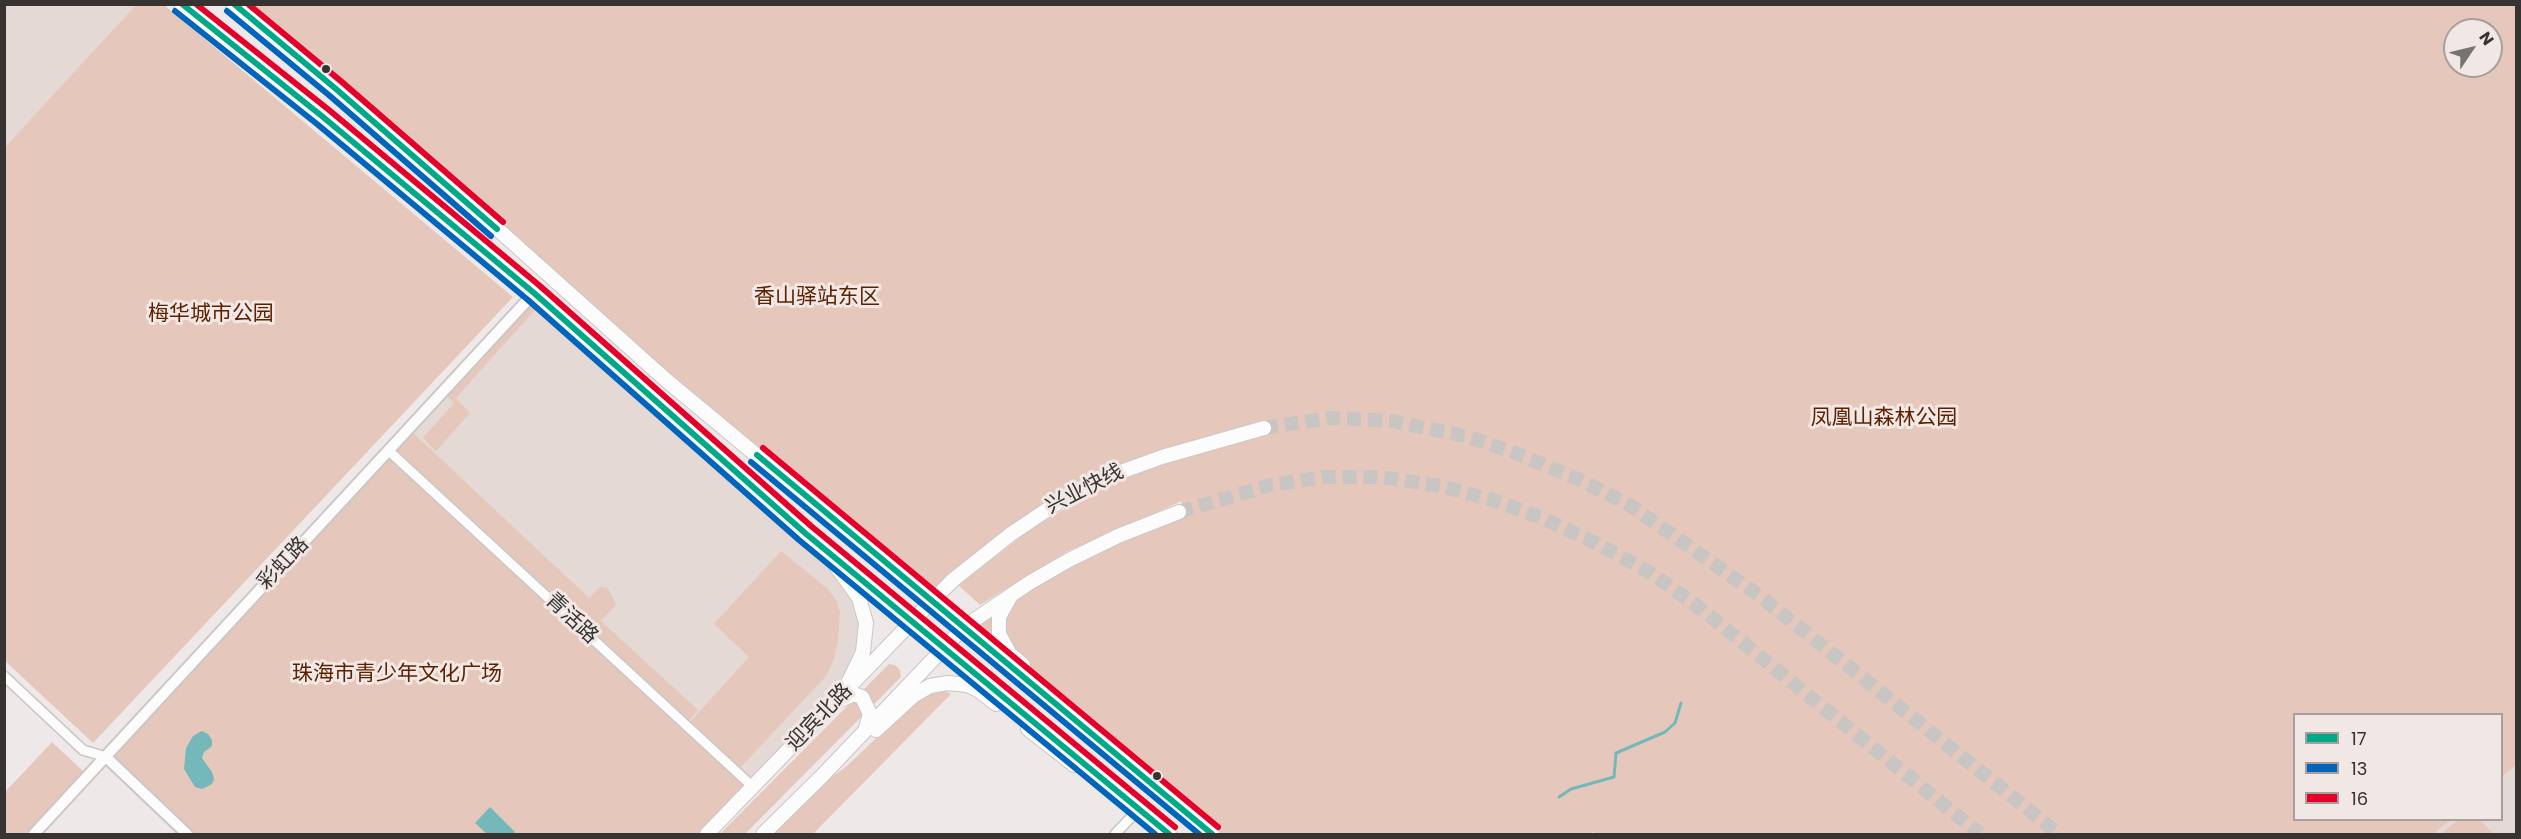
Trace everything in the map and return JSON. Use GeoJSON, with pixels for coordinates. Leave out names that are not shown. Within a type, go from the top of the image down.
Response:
{"type":"FeatureCollection","features":[{"type":"Feature","properties":{"kind":"main road"},"geometry":{"type":"LineString","coordinates":[[181,4],[323,117],[534,293],[805,532],[1169,834]]}},
{"type":"Feature","properties":{"kind":"main road"},"geometry":{"type":"LineString","coordinates":[[233,4],[455,191],[666,380],[1212,834]]}},
{"type":"Feature","properties":{"kind":"main road","name":"兴业快线"},"geometry":{"type":"LineString","coordinates":[[932,601],[953,580],[1000,542],[1051,506],[1085,486],[1162,457],[1263,428]]}},
{"type":"Feature","properties":{"kind":"main road"},"geometry":{"type":"LineString","coordinates":[[964,627],[1015,592],[1088,550],[1179,512]]}},
{"type":"Feature","properties":{"kind":"main road"},"geometry":{"type":"LineString","coordinates":[[805,532],[846,579],[863,610],[866,640],[863,652],[843,694]]}},
{"type":"Feature","properties":{"kind":"main road"},"geometry":{"type":"LineString","coordinates":[[1015,592],[1005,604],[999,617],[999,634],[1004,644],[1023,665],[1084,716],[1117,755]]}},
{"type":"Feature","properties":{"kind":"main road","name":"迎宾北路"},"geometry":{"type":"LineString","coordinates":[[707,834],[932,601]]}},
{"type":"Feature","properties":{"kind":"main road","name":"迎宾北路"},"geometry":{"type":"LineString","coordinates":[[763,834],[822,776],[964,627]]}},
{"type":"Feature","properties":{"kind":"main road"},"geometry":{"type":"LineString","coordinates":[[822,776],[845,760],[913,696],[930,686],[948,683],[967,685],[978,690],[1057,754],[1075,766],[1107,781]]}},
{"type":"Feature","properties":{"kind":"main road"},"geometry":{"type":"LineString","coordinates":[[833,704],[854,694],[862,697],[869,707],[870,714],[866,728]]}},
{"type":"Feature","properties":{"kind":"street","name":"彩虹路"},"geometry":{"type":"LineString","coordinates":[[33,834],[534,293]]}},
{"type":"Feature","properties":{"kind":"street","name":"青活路"},"geometry":{"type":"LineString","coordinates":[[389,451],[753,787]]}},
{"type":"Feature","properties":{"kind":"street"},"geometry":{"type":"LineString","coordinates":[[4,676],[83,750],[106,757],[187,834]]}},
{"type":"Feature","properties":{"kind":"street"},"geometry":{"type":"LineString","coordinates":[[1115,834],[1139,809]]}},
{"type":"Feature","properties":{"kind":"shaded area"},"geometry":{"type":"Polygon","coordinates":[[[5,5],[137,5],[5,147],[5,5]]]}},
{"type":"Feature","properties":{"kind":"shaded area"},"geometry":{"type":"Polygon","coordinates":[[[534,293],[836,568],[866,623],[843,694],[753,787],[389,451],[534,293]]]}},
{"type":"Feature","properties":{"kind":"shaded area"},"geometry":{"type":"Polygon","coordinates":[[[2516,765],[2516,834],[2433,834],[2450,821],[2503,821],[2503,776],[2516,765]]]}},
{"type":"Feature","properties":{"kind":"green space","name":"梅华城市公园"},"geometry":{"type":"Polygon","coordinates":[[[137,4],[164,5],[513,297],[93,743],[5,661],[5,147],[137,4]]]}},
{"type":"Feature","properties":{"kind":"green space","name":"凤凰山森林公园"},"geometry":{"type":"Polygon","coordinates":[[[233,5],[2516,5],[2516,765],[2503,776],[2503,713],[2293,713],[2293,821],[2450,821],[2433,834],[1597,834],[1593,832],[1591,834],[1212,834],[965,627],[1047,572],[1179,512],[1182,501],[1066,552],[980,605],[958,585],[1031,529],[1076,502],[1115,482],[1167,461],[1085,486],[932,600],[233,5]]]}},
{"type":"Feature","properties":{"kind":"green space"},"geometry":{"type":"Polygon","coordinates":[[[534,296],[542,302],[456,398],[470,413],[436,451],[423,438],[454,403],[445,394],[534,296]]]}},
{"type":"Feature","properties":{"kind":"green space"},"geometry":{"type":"Polygon","coordinates":[[[411,431],[589,598],[600,587],[608,588],[616,605],[601,621],[698,710],[687,723],[393,452],[411,431]]]}},
{"type":"Feature","properties":{"kind":"green space","name":"珠海市青少年文化广场"},"geometry":{"type":"Polygon","coordinates":[[[389,452],[753,787],[706,834],[187,834],[106,756],[389,452]]]}},
{"type":"Feature","properties":{"kind":"green space"},"geometry":{"type":"Polygon","coordinates":[[[781,551],[828,589],[836,600],[840,612],[838,641],[834,659],[826,676],[740,768],[690,722],[749,657],[714,624],[781,551]]]}},
{"type":"Feature","properties":{"kind":"green space"},"geometry":{"type":"Polygon","coordinates":[[[889,664],[895,665],[900,670],[901,677],[745,834],[720,834],[889,664]]]}},
{"type":"Feature","properties":{"kind":"green space"},"geometry":{"type":"Polygon","coordinates":[[[941,689],[951,694],[813,834],[772,834],[826,781],[847,766],[919,697],[941,689]]]}},
{"type":"Feature","properties":{"kind":"green space"},"geometry":{"type":"Polygon","coordinates":[[[52,742],[84,772],[25,834],[8,834],[5,832],[5,792],[52,742]]]}},
{"type":"Feature","properties":{"kind":"green space"},"geometry":{"type":"Polygon","coordinates":[[[2457,821],[2481,821],[2494,834],[2441,834],[2457,821]]]}},
{"type":"Feature","properties":{"kind":"water"},"geometry":{"type":"Polygon","coordinates":[[[202,731],[212,740],[212,746],[204,752],[202,758],[214,779],[212,784],[202,789],[195,787],[184,769],[186,748],[193,736],[202,731]]]}},
{"type":"Feature","properties":{"kind":"water"},"geometry":{"type":"Polygon","coordinates":[[[490,807],[515,832],[487,834],[475,823],[490,807]]]}},
{"type":"Feature","properties":{"kind":"waterway"},"geometry":{"type":"LineString","coordinates":[[1559,797],[1571,789],[1614,777],[1616,753],[1665,732],[1675,723],[1681,703]]}},
{"type":"Feature","properties":{"kind":"tunnel"},"geometry":{"type":"LineString","coordinates":[[1264,428],[1330,418],[1392,421],[1469,437],[1580,480],[1631,506],[1761,597],[2059,834]]}},
{"type":"Feature","properties":{"kind":"tunnel"},"geometry":{"type":"LineString","coordinates":[[1179,512],[1271,485],[1325,477],[1381,477],[1440,486],[1493,500],[1542,518],[1596,543],[1649,572],[1695,604],[1980,834]]}},
{"type":"Feature","properties":{"kind":"transit line","name":"17"},"geometry":{"type":"LineString","coordinates":[[182,4],[323,117],[534,293],[805,533],[1169,834]]}},
{"type":"Feature","properties":{"kind":"transit line","name":"16"},"geometry":{"type":"LineString","coordinates":[[196,4],[329,110],[540,286],[811,526],[1175,827]]}},
{"type":"Feature","properties":{"kind":"transit line","name":"17"},"geometry":{"type":"LineString","coordinates":[[234,4],[497,229]]}},
{"type":"Feature","properties":{"kind":"transit line","name":"16"},"geometry":{"type":"LineString","coordinates":[[248,4],[503,222]]}},
{"type":"Feature","properties":{"kind":"transit line","name":"13"},"geometry":{"type":"LineString","coordinates":[[175,11],[317,124],[528,300],[799,540],[1155,834]]}},
{"type":"Feature","properties":{"kind":"transit line","name":"13"},"geometry":{"type":"LineString","coordinates":[[227,11],[330,96],[491,236]]}},
{"type":"Feature","properties":{"kind":"transit line","name":"16"},"geometry":{"type":"LineString","coordinates":[[763,448],[1218,827]]}},
{"type":"Feature","properties":{"kind":"transit line","name":"17"},"geometry":{"type":"LineString","coordinates":[[757,455],[1212,834]]}},
{"type":"Feature","properties":{"kind":"transit line","name":"13"},"geometry":{"type":"LineString","coordinates":[[751,462],[1199,834]]}},
{"type":"Feature","properties":{"kind":"park label","name":"香山驿站东区"},"geometry":{"type":"Point","coordinates":[817,298]}}]}
